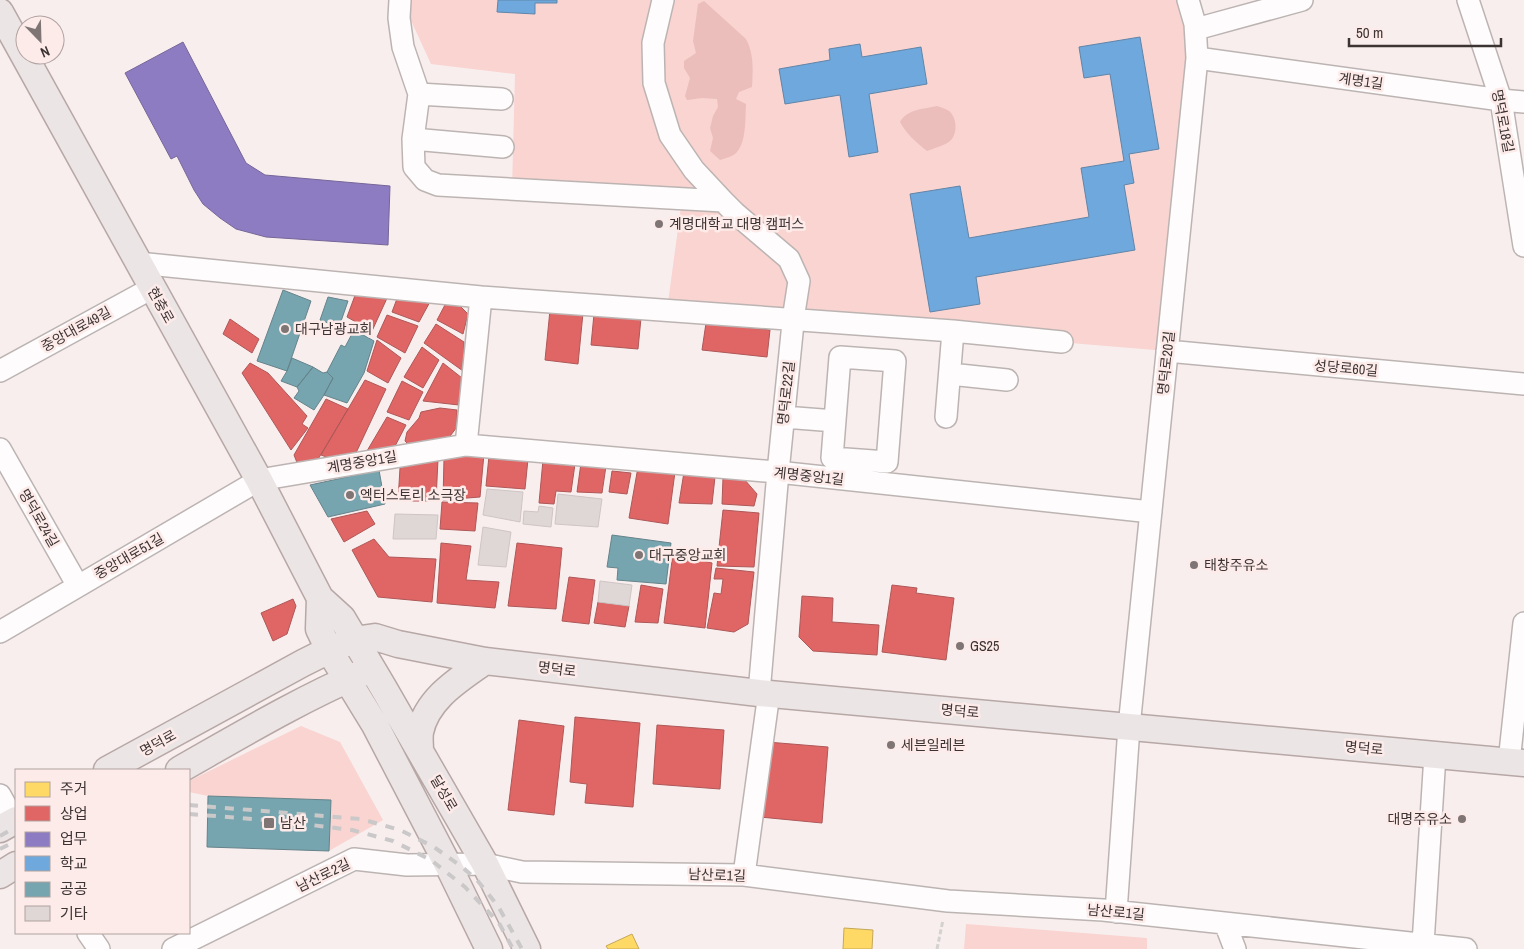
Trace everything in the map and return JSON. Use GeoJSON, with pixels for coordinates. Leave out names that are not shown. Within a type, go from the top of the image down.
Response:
{"type":"FeatureCollection","features":[{"type":"Feature","properties":{"kind":"main road","name":"현충로"},"geometry":{"type":"LineString","coordinates":[[4,30],[138,263],[259,480],[320,598],[342,618],[354,640]]}},
{"type":"Feature","properties":{"kind":"main road"},"geometry":{"type":"LineString","coordinates":[[320,598],[318,630],[375,725],[448,865],[489,949]]}},
{"type":"Feature","properties":{"kind":"main road","name":"명덕로"},"geometry":{"type":"LineString","coordinates":[[109,769],[329,650],[354,640],[375,637],[398,644],[485,661],[764,693],[1516,762]]}},
{"type":"Feature","properties":{"kind":"main road","name":"달성로"},"geometry":{"type":"LineString","coordinates":[[354,640],[485,864],[528,949]]}},
{"type":"Feature","properties":{"kind":"main road"},"geometry":{"type":"LineString","coordinates":[[181,769],[252,728],[347,679],[388,662],[398,644]]}},
{"type":"Feature","properties":{"kind":"main road"},"geometry":{"type":"LineString","coordinates":[[420,751],[420,732],[425,718],[435,701],[451,685],[485,661]]}},
{"type":"Feature","properties":{"kind":"main road"},"geometry":{"type":"LineString","coordinates":[[0,875],[15,866]]}},
{"type":"Feature","properties":{"kind":"street"},"geometry":{"type":"LineString","coordinates":[[400,0],[399,18],[403,47],[419,94],[413,139],[414,166],[424,180],[438,185],[724,201]]}},
{"type":"Feature","properties":{"kind":"street","name":"명덕로22길"},"geometry":{"type":"LineString","coordinates":[[663,0],[653,43],[654,83],[670,135],[694,170],[735,213],[789,259],[799,282],[778,472],[764,693],[744,875]]}},
{"type":"Feature","properties":{"kind":"street","name":"명덕로20길"},"geometry":{"type":"LineString","coordinates":[[1116,912],[1129,726],[1197,58],[1196,29],[1188,0]]}},
{"type":"Feature","properties":{"kind":"street"},"geometry":{"type":"LineString","coordinates":[[1196,29],[1302,0]]}},
{"type":"Feature","properties":{"kind":"street","name":"명덕로18길"},"geometry":{"type":"LineString","coordinates":[[1468,0],[1501,100],[1524,246]]}},
{"type":"Feature","properties":{"kind":"street","name":"계명1길"},"geometry":{"type":"LineString","coordinates":[[1197,58],[1524,102]]}},
{"type":"Feature","properties":{"kind":"street"},"geometry":{"type":"LineString","coordinates":[[419,94],[502,99]]}},
{"type":"Feature","properties":{"kind":"street"},"geometry":{"type":"LineString","coordinates":[[413,139],[503,147]]}},
{"type":"Feature","properties":{"kind":"street"},"geometry":{"type":"LineString","coordinates":[[138,263],[481,297],[794,316],[1062,342]]}},
{"type":"Feature","properties":{"kind":"street","name":"중앙대로49길"},"geometry":{"type":"LineString","coordinates":[[0,371],[152,288]]}},
{"type":"Feature","properties":{"kind":"street"},"geometry":{"type":"LineString","coordinates":[[466,445],[481,297]]}},
{"type":"Feature","properties":{"kind":"street"},"geometry":{"type":"LineString","coordinates":[[946,417],[953,331]]}},
{"type":"Feature","properties":{"kind":"street","name":"성당로60길"},"geometry":{"type":"LineString","coordinates":[[1167,351],[1524,384]]}},
{"type":"Feature","properties":{"kind":"street"},"geometry":{"type":"LineString","coordinates":[[840,357],[895,361],[887,462],[832,458],[835,421],[840,357]]}},
{"type":"Feature","properties":{"kind":"street"},"geometry":{"type":"LineString","coordinates":[[950,374],[1007,380]]}},
{"type":"Feature","properties":{"kind":"street"},"geometry":{"type":"LineString","coordinates":[[784,417],[835,421]]}},
{"type":"Feature","properties":{"kind":"street","name":"계명중앙1길"},"geometry":{"type":"LineString","coordinates":[[259,480],[466,445],[778,472],[1151,512]]}},
{"type":"Feature","properties":{"kind":"street","name":"명덕로24길"},"geometry":{"type":"LineString","coordinates":[[0,449],[78,586]]}},
{"type":"Feature","properties":{"kind":"street","name":"중앙대로51길"},"geometry":{"type":"LineString","coordinates":[[0,632],[259,480]]}},
{"type":"Feature","properties":{"kind":"street"},"geometry":{"type":"LineString","coordinates":[[1516,762],[1524,623]]}},
{"type":"Feature","properties":{"kind":"street"},"geometry":{"type":"LineString","coordinates":[[1423,944],[1435,755]]}},
{"type":"Feature","properties":{"kind":"street"},"geometry":{"type":"LineString","coordinates":[[0,795],[12,824]]}},
{"type":"Feature","properties":{"kind":"street","name":"남산로2길"},"geometry":{"type":"LineString","coordinates":[[173,949],[354,859],[407,865],[485,864]]}},
{"type":"Feature","properties":{"kind":"street","name":"남산로1길"},"geometry":{"type":"LineString","coordinates":[[485,864],[522,872],[744,875],[948,901],[1116,912],[1466,949]]}},
{"type":"Feature","properties":{"kind":"street"},"geometry":{"type":"LineString","coordinates":[[1225,923],[1235,949]]}},
{"type":"Feature","properties":{"kind":"street"},"geometry":{"type":"LineString","coordinates":[[89,934],[99,949]]}},
{"type":"Feature","properties":{"kind":"path"},"geometry":{"type":"LineString","coordinates":[[937,949],[948,901]]}},
{"type":"Feature","properties":{"kind":"shaded area"},"geometry":{"type":"Polygon","coordinates":[[[409,0],[1187,0],[1196,29],[1167,351],[667,310],[682,199],[512,189],[515,74],[431,64],[408,14],[409,0]]]}},
{"type":"Feature","properties":{"kind":"shaded area"},"geometry":{"type":"Polygon","coordinates":[[[704,1],[746,39],[752,62],[752,87],[739,92],[736,99],[746,104],[745,130],[742,144],[735,154],[720,160],[710,151],[713,138],[710,128],[718,107],[717,99],[687,100],[685,96],[690,78],[684,68],[684,61],[696,53],[693,41],[698,4],[704,1]]]}},
{"type":"Feature","properties":{"kind":"shaded area"},"geometry":{"type":"Polygon","coordinates":[[[937,106],[952,114],[956,126],[953,138],[950,141],[927,151],[909,135],[900,122],[911,112],[937,106]]]}},
{"type":"Feature","properties":{"kind":"shaded area"},"geometry":{"type":"Polygon","coordinates":[[[301,726],[340,742],[383,820],[329,851],[207,847],[208,796],[190,792],[190,781],[301,726]]]}},
{"type":"Feature","properties":{"kind":"shaded area"},"geometry":{"type":"Polygon","coordinates":[[[966,924],[1147,938],[1147,949],[964,949],[966,924]]]}},
{"type":"Feature","properties":{"kind":"building: 주거"},"geometry":{"type":"Polygon","coordinates":[[[844,928],[873,930],[872,949],[843,949],[844,928]]]}},
{"type":"Feature","properties":{"kind":"building: 주거"},"geometry":{"type":"Polygon","coordinates":[[[632,934],[639,949],[608,949],[606,946],[632,934]]]}},
{"type":"Feature","properties":{"kind":"building: 상업"},"geometry":{"type":"Polygon","coordinates":[[[357,290],[388,296],[372,331],[347,317],[357,290]]]}},
{"type":"Feature","properties":{"kind":"building: 상업"},"geometry":{"type":"Polygon","coordinates":[[[398,296],[431,300],[419,322],[392,312],[398,296]]]}},
{"type":"Feature","properties":{"kind":"building: 상업"},"geometry":{"type":"Polygon","coordinates":[[[446,303],[457,303],[468,314],[463,334],[437,320],[446,303]]]}},
{"type":"Feature","properties":{"kind":"building: 상업"},"geometry":{"type":"Polygon","coordinates":[[[550,310],[583,313],[578,364],[545,360],[550,310]]]}},
{"type":"Feature","properties":{"kind":"building: 상업"},"geometry":{"type":"Polygon","coordinates":[[[594,314],[641,318],[638,349],[591,345],[594,314]]]}},
{"type":"Feature","properties":{"kind":"building: 상업"},"geometry":{"type":"Polygon","coordinates":[[[387,315],[418,326],[405,353],[377,337],[387,315]]]}},
{"type":"Feature","properties":{"kind":"building: 상업"},"geometry":{"type":"Polygon","coordinates":[[[230,319],[259,339],[252,353],[223,334],[230,319]]]}},
{"type":"Feature","properties":{"kind":"building: 상업"},"geometry":{"type":"Polygon","coordinates":[[[706,323],[770,330],[767,357],[702,350],[706,323]]]}},
{"type":"Feature","properties":{"kind":"building: 상업"},"geometry":{"type":"Polygon","coordinates":[[[436,324],[464,342],[463,371],[424,343],[436,324]]]}},
{"type":"Feature","properties":{"kind":"building: 상업"},"geometry":{"type":"Polygon","coordinates":[[[377,340],[401,358],[388,383],[367,371],[377,340]]]}},
{"type":"Feature","properties":{"kind":"building: 상업"},"geometry":{"type":"Polygon","coordinates":[[[422,347],[439,360],[423,388],[404,377],[422,347]]]}},
{"type":"Feature","properties":{"kind":"building: 상업"},"geometry":{"type":"Polygon","coordinates":[[[250,363],[268,373],[307,416],[302,424],[308,428],[291,450],[242,373],[250,363]]]}},
{"type":"Feature","properties":{"kind":"building: 상업"},"geometry":{"type":"Polygon","coordinates":[[[443,363],[462,378],[459,405],[423,401],[443,363]]]}},
{"type":"Feature","properties":{"kind":"building: 상업"},"geometry":{"type":"Polygon","coordinates":[[[365,380],[386,389],[355,455],[329,458],[321,455],[365,380]]]}},
{"type":"Feature","properties":{"kind":"building: 상업"},"geometry":{"type":"Polygon","coordinates":[[[402,381],[423,392],[409,420],[387,412],[402,381]]]}},
{"type":"Feature","properties":{"kind":"building: 상업"},"geometry":{"type":"Polygon","coordinates":[[[326,399],[348,409],[314,466],[300,470],[294,455],[326,399]]]}},
{"type":"Feature","properties":{"kind":"building: 상업"},"geometry":{"type":"Polygon","coordinates":[[[440,408],[457,410],[457,427],[447,440],[409,445],[405,441],[407,432],[419,418],[421,412],[440,408]]]}},
{"type":"Feature","properties":{"kind":"building: 상업"},"geometry":{"type":"Polygon","coordinates":[[[387,417],[406,425],[393,450],[364,456],[387,417]]]}},
{"type":"Feature","properties":{"kind":"building: 상업"},"geometry":{"type":"Polygon","coordinates":[[[484,454],[480,497],[443,500],[444,459],[484,454]]]}},
{"type":"Feature","properties":{"kind":"building: 상업"},"geometry":{"type":"Polygon","coordinates":[[[489,456],[528,459],[525,489],[486,486],[489,456]]]}},
{"type":"Feature","properties":{"kind":"building: 상업"},"geometry":{"type":"Polygon","coordinates":[[[438,459],[436,501],[398,501],[400,468],[438,459]]]}},
{"type":"Feature","properties":{"kind":"building: 상업"},"geometry":{"type":"Polygon","coordinates":[[[543,460],[575,464],[571,492],[556,491],[554,504],[539,503],[543,460]]]}},
{"type":"Feature","properties":{"kind":"building: 상업"},"geometry":{"type":"Polygon","coordinates":[[[581,463],[606,466],[602,493],[577,492],[581,463]]]}},
{"type":"Feature","properties":{"kind":"building: 상업"},"geometry":{"type":"Polygon","coordinates":[[[638,467],[675,472],[668,524],[629,518],[638,467]]]}},
{"type":"Feature","properties":{"kind":"building: 상업"},"geometry":{"type":"Polygon","coordinates":[[[612,471],[631,473],[627,494],[609,492],[612,471]]]}},
{"type":"Feature","properties":{"kind":"building: 상업"},"geometry":{"type":"Polygon","coordinates":[[[684,472],[715,477],[712,504],[679,503],[684,472]]]}},
{"type":"Feature","properties":{"kind":"building: 상업"},"geometry":{"type":"Polygon","coordinates":[[[723,478],[744,479],[757,494],[754,506],[722,504],[723,478]]]}},
{"type":"Feature","properties":{"kind":"building: 상업"},"geometry":{"type":"Polygon","coordinates":[[[442,502],[478,503],[475,531],[440,529],[442,502]]]}},
{"type":"Feature","properties":{"kind":"building: 상업"},"geometry":{"type":"Polygon","coordinates":[[[723,510],[759,513],[754,567],[717,566],[723,510]]]}},
{"type":"Feature","properties":{"kind":"building: 상업"},"geometry":{"type":"Polygon","coordinates":[[[367,511],[375,524],[344,542],[331,519],[367,511]]]}},
{"type":"Feature","properties":{"kind":"building: 상업"},"geometry":{"type":"Polygon","coordinates":[[[374,539],[389,557],[436,559],[432,602],[378,597],[352,550],[374,539]]]}},
{"type":"Feature","properties":{"kind":"building: 상업"},"geometry":{"type":"Polygon","coordinates":[[[441,543],[471,546],[466,580],[499,582],[495,608],[437,603],[441,543]]]}},
{"type":"Feature","properties":{"kind":"building: 상업"},"geometry":{"type":"Polygon","coordinates":[[[517,543],[562,548],[556,609],[508,606],[517,543]]]}},
{"type":"Feature","properties":{"kind":"building: 상업"},"geometry":{"type":"Polygon","coordinates":[[[673,553],[712,563],[705,628],[664,623],[673,553]]]}},
{"type":"Feature","properties":{"kind":"building: 상업"},"geometry":{"type":"Polygon","coordinates":[[[716,568],[754,572],[748,624],[734,632],[707,628],[714,593],[721,594],[723,579],[714,579],[716,568]]]}},
{"type":"Feature","properties":{"kind":"building: 상업"},"geometry":{"type":"Polygon","coordinates":[[[569,577],[595,580],[589,624],[562,621],[569,577]]]}},
{"type":"Feature","properties":{"kind":"building: 상업"},"geometry":{"type":"Polygon","coordinates":[[[641,585],[663,589],[658,623],[635,622],[641,585]]]}},
{"type":"Feature","properties":{"kind":"building: 상업"},"geometry":{"type":"Polygon","coordinates":[[[892,585],[917,588],[916,593],[954,598],[946,660],[882,652],[892,585]]]}},
{"type":"Feature","properties":{"kind":"building: 상업"},"geometry":{"type":"Polygon","coordinates":[[[802,596],[833,598],[832,622],[879,625],[877,655],[813,651],[799,637],[802,596]]]}},
{"type":"Feature","properties":{"kind":"building: 상업"},"geometry":{"type":"Polygon","coordinates":[[[293,599],[296,606],[287,634],[273,641],[261,613],[293,599]]]}},
{"type":"Feature","properties":{"kind":"building: 상업"},"geometry":{"type":"Polygon","coordinates":[[[598,602],[629,606],[625,627],[594,623],[598,602]]]}},
{"type":"Feature","properties":{"kind":"building: 상업"},"geometry":{"type":"Polygon","coordinates":[[[575,717],[640,723],[633,807],[585,803],[587,784],[570,782],[575,717]]]}},
{"type":"Feature","properties":{"kind":"building: 상업"},"geometry":{"type":"Polygon","coordinates":[[[519,720],[564,726],[554,815],[508,810],[519,720]]]}},
{"type":"Feature","properties":{"kind":"building: 상업"},"geometry":{"type":"Polygon","coordinates":[[[657,725],[724,730],[720,789],[653,784],[657,725]]]}},
{"type":"Feature","properties":{"kind":"building: 상업"},"geometry":{"type":"Polygon","coordinates":[[[767,742],[828,747],[822,823],[760,817],[767,742]]]}},
{"type":"Feature","properties":{"kind":"building: 업무"},"geometry":{"type":"Polygon","coordinates":[[[183,42],[246,163],[265,175],[390,186],[388,245],[266,237],[236,229],[203,204],[177,156],[171,159],[125,73],[183,42]]]}},
{"type":"Feature","properties":{"kind":"building: 학교"},"geometry":{"type":"Polygon","coordinates":[[[498,0],[557,0],[557,3],[535,3],[535,14],[497,12],[498,0]]]}},
{"type":"Feature","properties":{"kind":"building: 학교"},"geometry":{"type":"Polygon","coordinates":[[[1140,37],[1159,149],[1129,154],[1134,183],[1124,185],[1135,250],[976,277],[980,304],[930,312],[910,194],[960,186],[969,238],[1089,217],[1081,168],[1124,161],[1110,74],[1084,78],[1079,47],[1140,37]]]}},
{"type":"Feature","properties":{"kind":"building: 학교"},"geometry":{"type":"Polygon","coordinates":[[[860,44],[862,57],[921,47],[927,84],[869,94],[878,152],[849,157],[840,95],[785,104],[779,69],[830,60],[829,49],[860,44]]]}},
{"type":"Feature","properties":{"kind":"building: 공공","name":"대구남광교회"},"geometry":{"type":"Polygon","coordinates":[[[283,290],[311,301],[287,371],[257,361],[283,290]]]}},
{"type":"Feature","properties":{"kind":"building: 공공"},"geometry":{"type":"Polygon","coordinates":[[[328,297],[348,301],[339,327],[320,320],[328,297]]]}},
{"type":"Feature","properties":{"kind":"building: 공공"},"geometry":{"type":"Polygon","coordinates":[[[354,330],[374,341],[364,373],[347,403],[324,395],[333,378],[327,372],[341,345],[345,347],[354,330]]]}},
{"type":"Feature","properties":{"kind":"building: 공공"},"geometry":{"type":"Polygon","coordinates":[[[292,358],[313,367],[297,387],[281,381],[292,358]]]}},
{"type":"Feature","properties":{"kind":"building: 공공"},"geometry":{"type":"Polygon","coordinates":[[[313,367],[323,373],[327,372],[333,378],[314,410],[294,398],[299,391],[297,387],[313,367]]]}},
{"type":"Feature","properties":{"kind":"building: 공공","name":"엑터스토리 소극장"},"geometry":{"type":"Polygon","coordinates":[[[379,470],[385,504],[328,517],[310,485],[379,470]]]}},
{"type":"Feature","properties":{"kind":"building: 공공","name":"대구중앙교회"},"geometry":{"type":"Polygon","coordinates":[[[612,535],[671,543],[666,584],[617,580],[618,568],[607,567],[612,535]]]}},
{"type":"Feature","properties":{"kind":"building: 공공"},"geometry":{"type":"Polygon","coordinates":[[[208,796],[331,800],[329,851],[207,847],[208,796]]]}},
{"type":"Feature","properties":{"kind":"building: 기타"},"geometry":{"type":"Polygon","coordinates":[[[487,489],[523,492],[520,522],[483,515],[487,489]]]}},
{"type":"Feature","properties":{"kind":"building: 기타"},"geometry":{"type":"Polygon","coordinates":[[[558,494],[602,499],[598,527],[555,524],[558,494]]]}},
{"type":"Feature","properties":{"kind":"building: 기타"},"geometry":{"type":"Polygon","coordinates":[[[539,506],[553,508],[551,527],[523,524],[524,511],[538,512],[539,506]]]}},
{"type":"Feature","properties":{"kind":"building: 기타"},"geometry":{"type":"Polygon","coordinates":[[[395,514],[438,515],[436,539],[393,539],[395,514]]]}},
{"type":"Feature","properties":{"kind":"building: 기타"},"geometry":{"type":"Polygon","coordinates":[[[483,527],[511,532],[506,567],[478,565],[483,527]]]}},
{"type":"Feature","properties":{"kind":"building: 기타"},"geometry":{"type":"Polygon","coordinates":[[[600,581],[632,585],[629,606],[598,602],[600,581]]]}},
{"type":"Feature","properties":{"kind":"railway"},"geometry":{"type":"LineString","coordinates":[[190,805],[361,819],[400,830],[434,847],[477,880],[498,906],[522,949]]}},
{"type":"Feature","properties":{"kind":"railway"},"geometry":{"type":"LineString","coordinates":[[190,814],[279,821],[352,830],[393,841],[431,860],[465,887],[499,923],[513,949]]}},
{"type":"Feature","properties":{"kind":"railway"},"geometry":{"type":"LineString","coordinates":[[0,836],[15,828]]}},
{"type":"Feature","properties":{"kind":"railway"},"geometry":{"type":"LineString","coordinates":[[0,849],[15,842]]}},
{"type":"Feature","properties":{"kind":"place","name":"계명대학교 대명 캠퍼스"},"geometry":{"type":"Point","coordinates":[659,224]}},
{"type":"Feature","properties":{"kind":"place","name":"대구남광교회"},"geometry":{"type":"Point","coordinates":[285,329]}},
{"type":"Feature","properties":{"kind":"place","name":"엑터스토리 소극장"},"geometry":{"type":"Point","coordinates":[350,495]}},
{"type":"Feature","properties":{"kind":"place","name":"대구중앙교회"},"geometry":{"type":"Point","coordinates":[639,555]}},
{"type":"Feature","properties":{"kind":"place","name":"태창주유소"},"geometry":{"type":"Point","coordinates":[1194,565]}},
{"type":"Feature","properties":{"kind":"place","name":"GS25"},"geometry":{"type":"Point","coordinates":[960,646]}},
{"type":"Feature","properties":{"kind":"place","name":"세븐일레븐"},"geometry":{"type":"Point","coordinates":[891,745]}},
{"type":"Feature","properties":{"kind":"place","name":"대명주유소"},"geometry":{"type":"Point","coordinates":[1462,819]}},
{"type":"Feature","properties":{"kind":"place","name":"남산"},"geometry":{"type":"Point","coordinates":[269,823]}}]}
